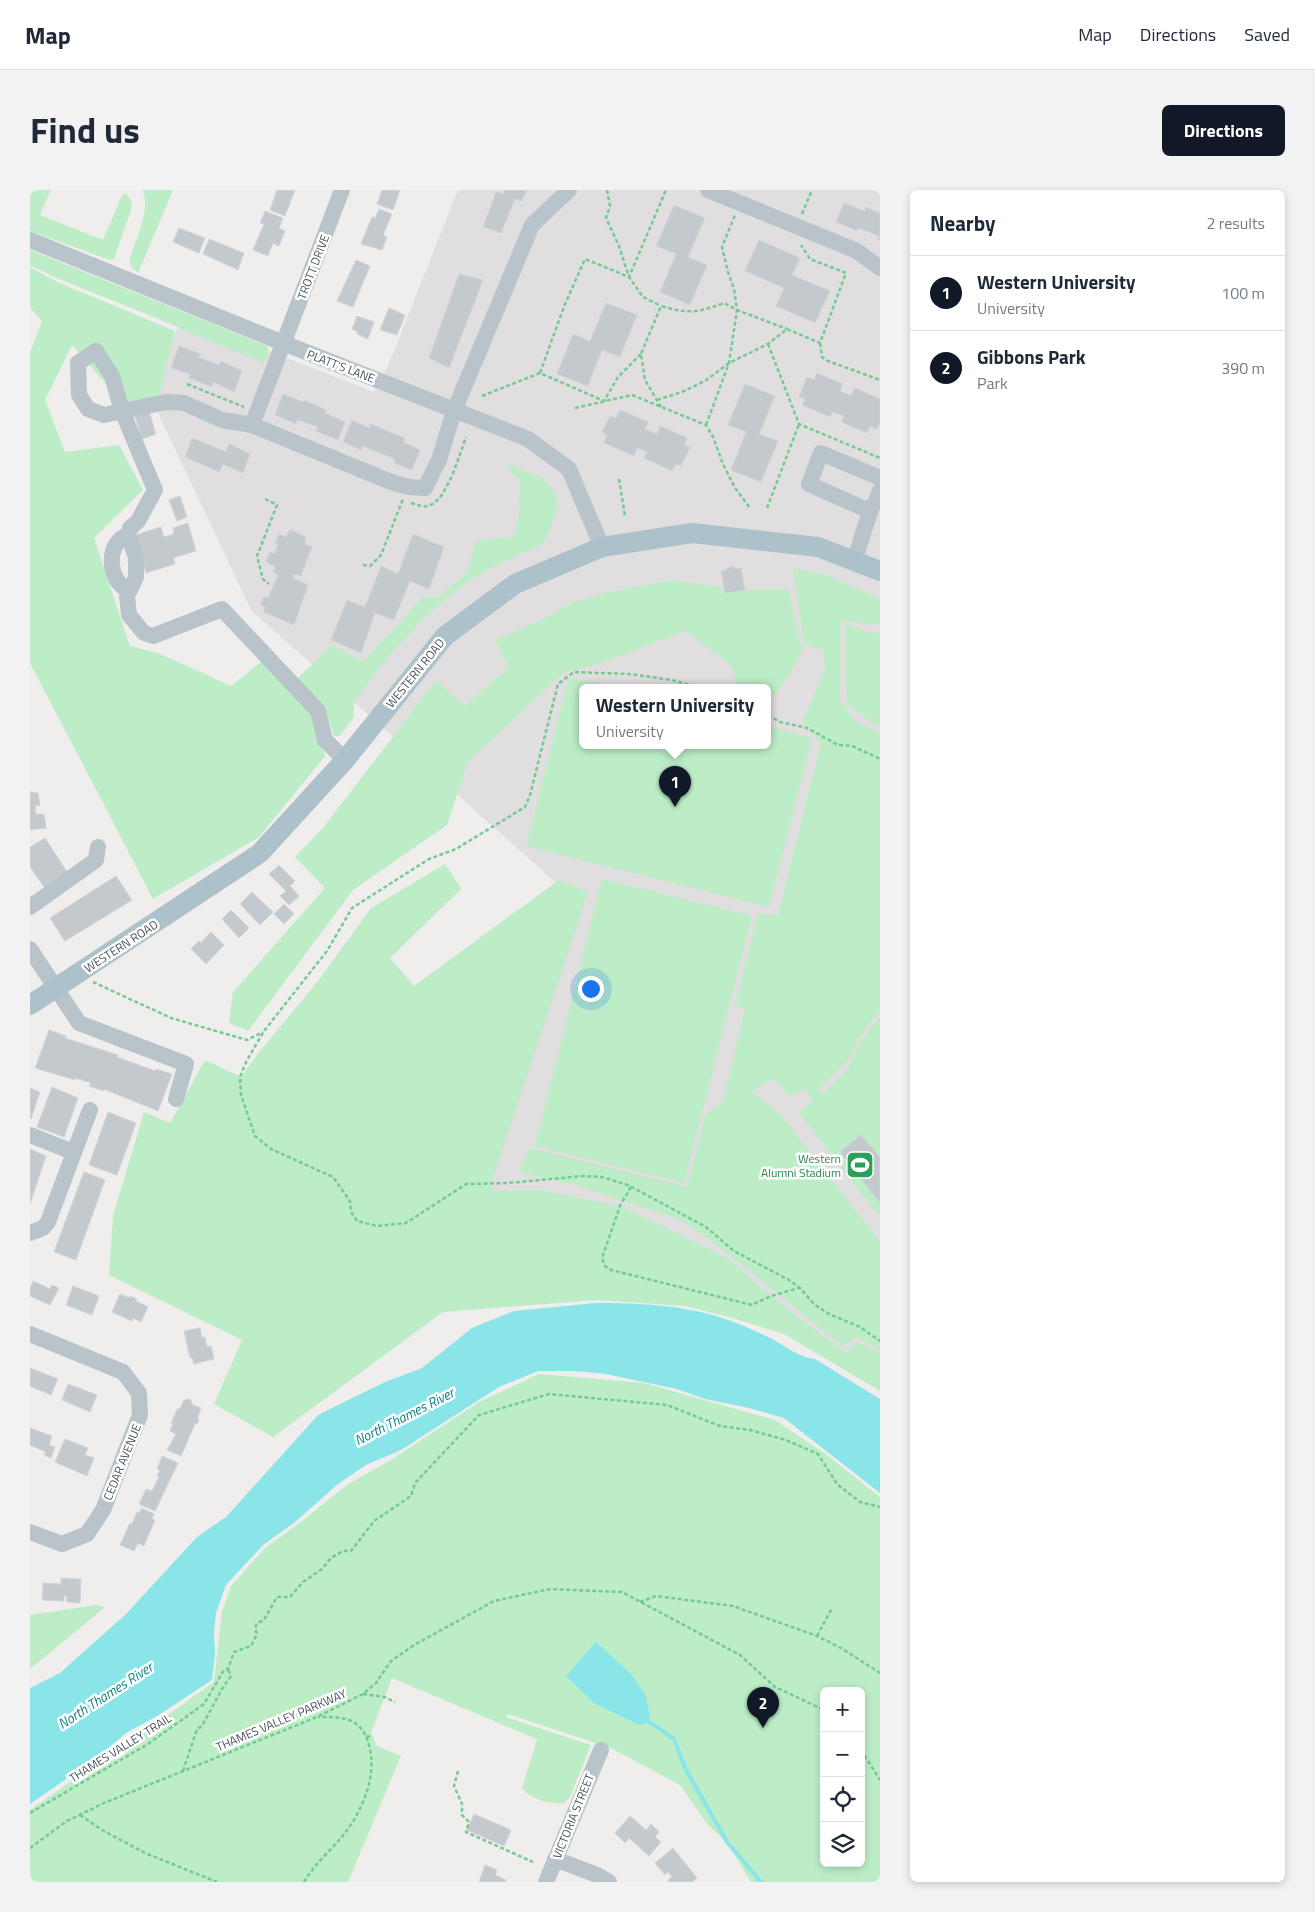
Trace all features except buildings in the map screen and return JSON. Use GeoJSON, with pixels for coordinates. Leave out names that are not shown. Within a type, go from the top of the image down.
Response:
{"type":"FeatureCollection","features":[{"type":"Feature","properties":{"kind":"main road","name":"WESTERN ROAD"},"geometry":{"type":"LineString","coordinates":[[30,1005],[260,853],[345,760],[444,636],[515,584],[602,547],[692,533],[818,547],[880,571]]}},
{"type":"Feature","properties":{"kind":"street","name":"TROTT DRIVE"},"geometry":{"type":"LineString","coordinates":[[252,425],[342,190]]}},
{"type":"Feature","properties":{"kind":"street"},"geometry":{"type":"LineString","coordinates":[[345,760],[325,740],[318,710],[222,609],[153,636],[144,633],[129,614],[127,596],[136,577],[136,557],[128,535],[130,528],[138,521],[155,490],[122,411],[166,402],[184,404],[222,420],[252,425],[391,482],[409,487],[425,488],[439,460],[454,410],[532,225],[569,190]]}},
{"type":"Feature","properties":{"kind":"street"},"geometry":{"type":"LineString","coordinates":[[708,190],[857,251],[880,268]]}},
{"type":"Feature","properties":{"kind":"street","name":"PLATT'S LANE"},"geometry":{"type":"LineString","coordinates":[[30,240],[283,343],[528,439],[568,469],[602,547]]}},
{"type":"Feature","properties":{"kind":"street"},"geometry":{"type":"LineString","coordinates":[[248,409],[252,425]]}},
{"type":"Feature","properties":{"kind":"street"},"geometry":{"type":"LineString","coordinates":[[872,507],[865,509],[809,484],[821,452],[880,478]]}},
{"type":"Feature","properties":{"kind":"street"},"geometry":{"type":"LineString","coordinates":[[855,561],[872,507],[880,491]]}},
{"type":"Feature","properties":{"kind":"street"},"geometry":{"type":"LineString","coordinates":[[128,535],[122,537],[112,549],[112,566],[117,582],[129,592]]}},
{"type":"Feature","properties":{"kind":"street"},"geometry":{"type":"LineString","coordinates":[[30,907],[96,860],[98,847]]}},
{"type":"Feature","properties":{"kind":"street"},"geometry":{"type":"LineString","coordinates":[[30,950],[79,1023],[186,1064],[176,1099]]}},
{"type":"Feature","properties":{"kind":"street"},"geometry":{"type":"LineString","coordinates":[[30,1233],[43,1228],[48,1222],[90,1110]]}},
{"type":"Feature","properties":{"kind":"street"},"geometry":{"type":"LineString","coordinates":[[30,1135],[74,1152]]}},
{"type":"Feature","properties":{"kind":"street","name":"CEDAR AVENUE"},"geometry":{"type":"LineString","coordinates":[[30,1334],[123,1372],[140,1393],[140,1415],[103,1510],[87,1534],[62,1544],[30,1532]]}},
{"type":"Feature","properties":{"kind":"street","name":"VICTORIA STREET"},"geometry":{"type":"LineString","coordinates":[[546,1882],[601,1750]]}},
{"type":"Feature","properties":{"kind":"street"},"geometry":{"type":"LineString","coordinates":[[555,1859],[597,1875],[609,1882]]}},
{"type":"Feature","properties":{"kind":"path"},"geometry":{"type":"LineString","coordinates":[[607,190],[610,206],[606,218],[619,246],[629,277],[643,297],[661,306],[682,312],[697,312],[724,303],[820,343]]}},
{"type":"Feature","properties":{"kind":"path"},"geometry":{"type":"LineString","coordinates":[[629,277],[666,190]]}},
{"type":"Feature","properties":{"kind":"path"},"geometry":{"type":"LineString","coordinates":[[801,214],[812,190]]}},
{"type":"Feature","properties":{"kind":"path"},"geometry":{"type":"LineString","coordinates":[[706,425],[729,363],[737,310],[734,289],[722,247],[736,214]]}},
{"type":"Feature","properties":{"kind":"path"},"geometry":{"type":"LineString","coordinates":[[801,244],[810,259],[846,273],[820,343],[822,357],[828,361],[880,380]]}},
{"type":"Feature","properties":{"kind":"path"},"geometry":{"type":"LineString","coordinates":[[540,373],[565,304],[585,258],[629,277]]}},
{"type":"Feature","properties":{"kind":"path"},"geometry":{"type":"LineString","coordinates":[[604,401],[618,376],[641,354],[661,306]]}},
{"type":"Feature","properties":{"kind":"path"},"geometry":{"type":"LineString","coordinates":[[657,400],[682,392],[705,381],[729,363],[768,344],[787,329]]}},
{"type":"Feature","properties":{"kind":"path"},"geometry":{"type":"LineString","coordinates":[[767,508],[799,424],[768,344]]}},
{"type":"Feature","properties":{"kind":"path"},"geometry":{"type":"LineString","coordinates":[[641,354],[645,380],[661,407]]}},
{"type":"Feature","properties":{"kind":"path"},"geometry":{"type":"LineString","coordinates":[[482,396],[540,373],[604,401]]}},
{"type":"Feature","properties":{"kind":"path"},"geometry":{"type":"LineString","coordinates":[[187,384],[248,409]]}},
{"type":"Feature","properties":{"kind":"path"},"geometry":{"type":"LineString","coordinates":[[575,408],[632,395],[706,425],[714,437],[723,464],[735,488],[750,508]]}},
{"type":"Feature","properties":{"kind":"path"},"geometry":{"type":"LineString","coordinates":[[799,424],[880,458]]}},
{"type":"Feature","properties":{"kind":"path"},"geometry":{"type":"LineString","coordinates":[[619,479],[625,516]]}},
{"type":"Feature","properties":{"kind":"path"},"geometry":{"type":"LineString","coordinates":[[363,565],[370,566],[381,555],[409,487]]}},
{"type":"Feature","properties":{"kind":"path"},"geometry":{"type":"LineString","coordinates":[[265,499],[277,505],[257,556],[263,579],[269,584]]}},
{"type":"Feature","properties":{"kind":"path"},"geometry":{"type":"LineString","coordinates":[[686,684],[630,674],[599,672],[574,672],[558,684],[530,795],[525,807],[456,849],[429,859],[352,908],[327,951],[264,1031],[246,1062],[240,1077],[241,1095],[255,1136],[271,1149],[334,1176],[350,1201],[351,1212],[357,1221],[377,1226],[406,1223],[466,1184],[508,1183],[583,1176],[602,1177],[631,1187],[706,1227],[734,1251],[789,1280],[800,1288],[815,1305],[829,1314],[860,1327],[880,1342]]}},
{"type":"Feature","properties":{"kind":"path"},"geometry":{"type":"LineString","coordinates":[[771,717],[780,722],[807,728],[838,745],[852,746],[880,759]]}},
{"type":"Feature","properties":{"kind":"path"},"geometry":{"type":"LineString","coordinates":[[93,982],[171,1018],[247,1040],[264,1031]]}},
{"type":"Feature","properties":{"kind":"path"},"geometry":{"type":"LineString","coordinates":[[631,1187],[620,1206],[602,1258],[605,1266],[611,1270],[752,1305],[771,1296],[800,1288]]}},
{"type":"Feature","properties":{"kind":"path","name":"THAMES VALLEY TRAIL"},"geometry":{"type":"LineString","coordinates":[[30,1813],[148,1744],[204,1704],[224,1670],[228,1669],[234,1652],[251,1646],[257,1634],[255,1628],[257,1622],[264,1620],[277,1597],[290,1597],[303,1582],[322,1569],[331,1558],[342,1550],[351,1551],[374,1521],[411,1496],[415,1483],[479,1415],[549,1394],[667,1405],[720,1426],[750,1430],[786,1440],[818,1454],[837,1484],[860,1502],[880,1507]]}},
{"type":"Feature","properties":{"kind":"path","name":"THAMES VALLEY PARKWAY"},"geometry":{"type":"LineString","coordinates":[[30,1848],[67,1821],[104,1802],[317,1717],[363,1694],[376,1683],[391,1661],[414,1644],[494,1601],[550,1589],[622,1592],[740,1655],[775,1687],[820,1708]]}},
{"type":"Feature","properties":{"kind":"path"},"geometry":{"type":"LineString","coordinates":[[640,1602],[656,1596],[734,1606],[817,1636],[841,1648],[880,1673]]}},
{"type":"Feature","properties":{"kind":"path"},"geometry":{"type":"LineString","coordinates":[[817,1636],[832,1608]]}},
{"type":"Feature","properties":{"kind":"path"},"geometry":{"type":"LineString","coordinates":[[184,1771],[197,1729],[202,1726],[231,1676],[228,1669]]}},
{"type":"Feature","properties":{"kind":"path"},"geometry":{"type":"LineString","coordinates":[[363,1694],[384,1697],[395,1702]]}},
{"type":"Feature","properties":{"kind":"path"},"geometry":{"type":"LineString","coordinates":[[304,1882],[310,1872],[349,1827],[367,1791],[371,1773],[371,1752],[366,1737],[356,1723],[341,1717],[317,1717]]}},
{"type":"Feature","properties":{"kind":"path"},"geometry":{"type":"LineString","coordinates":[[366,1737],[372,1736]]}},
{"type":"Feature","properties":{"kind":"path"},"geometry":{"type":"LineString","coordinates":[[865,1756],[880,1780]]}},
{"type":"Feature","properties":{"kind":"path"},"geometry":{"type":"LineString","coordinates":[[458,1771],[454,1786],[462,1804],[462,1815],[468,1822],[467,1832],[533,1862]]}},
{"type":"Feature","properties":{"kind":"path"},"geometry":{"type":"LineString","coordinates":[[80,1815],[102,1830],[145,1853],[216,1882]]}},
{"type":"Feature","properties":{"kind":"shaded area"},"geometry":{"type":"Polygon","coordinates":[[[458,190],[880,190],[880,1378],[817,1341],[646,1293],[453,1299],[574,899],[251,610],[150,396],[182,317],[374,392],[388,366],[458,190]]]}},
{"type":"Feature","properties":{"kind":"green space"},"geometry":{"type":"Polygon","coordinates":[[[30,190],[51,190],[40,215],[103,240],[122,195],[126,193],[131,200],[132,207],[114,259],[110,260],[30,231],[30,190]]]}},
{"type":"Feature","properties":{"kind":"green space"},"geometry":{"type":"Polygon","coordinates":[[[142,190],[173,190],[138,273],[131,266],[130,258],[144,214],[145,197],[142,190]]]}},
{"type":"Feature","properties":{"kind":"green space"},"geometry":{"type":"Polygon","coordinates":[[[30,250],[268,346],[267,357],[263,363],[59,279],[30,265],[30,250]]]}},
{"type":"Feature","properties":{"kind":"green space"},"geometry":{"type":"Polygon","coordinates":[[[30,267],[57,282],[175,331],[159,395],[127,408],[72,345],[45,400],[65,452],[119,445],[143,490],[94,538],[130,646],[158,653],[231,686],[261,662],[312,714],[325,756],[259,837],[153,899],[30,663],[30,353],[42,321],[30,308],[30,267]]]}},
{"type":"Feature","properties":{"kind":"green space"},"geometry":{"type":"Polygon","coordinates":[[[505,464],[543,478],[555,493],[558,507],[544,543],[485,571],[455,591],[421,621],[388,657],[362,691],[354,704],[353,718],[340,736],[334,736],[325,708],[297,679],[332,645],[363,662],[423,597],[438,597],[466,574],[476,541],[515,537],[519,512],[520,482],[505,464]]]}},
{"type":"Feature","properties":{"kind":"green space"},"geometry":{"type":"Polygon","coordinates":[[[793,569],[823,574],[880,599],[880,624],[869,625],[841,619],[840,699],[856,722],[880,733],[880,1010],[861,1035],[847,1062],[818,1089],[822,1094],[848,1068],[857,1048],[880,1017],[880,1217],[799,1113],[813,1101],[804,1088],[791,1097],[773,1078],[752,1092],[781,1115],[880,1242],[880,1349],[856,1337],[843,1347],[731,1256],[683,1221],[572,1184],[519,1172],[529,1148],[687,1187],[705,1115],[723,1101],[745,1009],[735,1005],[758,914],[778,915],[821,743],[802,721],[825,667],[823,650],[804,644],[793,569]]]}},
{"type":"Feature","properties":{"kind":"green space"},"geometry":{"type":"Polygon","coordinates":[[[672,580],[736,590],[788,589],[802,651],[789,675],[771,699],[771,684],[737,684],[731,665],[686,631],[591,666],[564,672],[468,762],[447,825],[353,890],[248,1031],[229,1023],[233,992],[325,888],[295,857],[322,829],[436,681],[465,706],[509,667],[495,640],[540,621],[571,603],[605,593],[672,580]]]}},
{"type":"Feature","properties":{"kind":"green space"},"geometry":{"type":"Polygon","coordinates":[[[845,624],[873,633],[880,633],[880,729],[847,703],[845,624]]]}},
{"type":"Feature","properties":{"kind":"green space"},"geometry":{"type":"Polygon","coordinates":[[[569,677],[598,684],[579,684],[579,749],[771,749],[771,727],[812,738],[769,907],[526,846],[569,677]]]}},
{"type":"Feature","properties":{"kind":"green space"},"geometry":{"type":"Polygon","coordinates":[[[445,864],[461,889],[390,958],[414,986],[559,880],[588,892],[491,1184],[492,1191],[539,1190],[620,1206],[726,1257],[771,1296],[845,1353],[857,1342],[880,1353],[880,1391],[784,1334],[685,1306],[596,1300],[443,1312],[273,1437],[214,1404],[242,1340],[109,1275],[113,1216],[144,1112],[170,1123],[205,1060],[241,1077],[318,981],[371,908],[445,864]]]}},
{"type":"Feature","properties":{"kind":"green space"},"geometry":{"type":"Polygon","coordinates":[[[602,879],[752,916],[684,1183],[535,1146],[602,879]]]}},
{"type":"Feature","properties":{"kind":"green space"},"geometry":{"type":"Polygon","coordinates":[[[539,1374],[644,1383],[775,1420],[827,1455],[880,1497],[880,1882],[751,1882],[727,1842],[708,1825],[680,1785],[611,1748],[508,1714],[506,1717],[591,1745],[570,1797],[564,1803],[547,1802],[530,1796],[522,1788],[537,1739],[392,1678],[371,1733],[377,1746],[401,1756],[348,1882],[30,1882],[30,1810],[76,1778],[125,1755],[120,1749],[214,1682],[222,1612],[231,1586],[265,1548],[348,1484],[391,1460],[479,1402],[539,1374]]]}},
{"type":"Feature","properties":{"kind":"green space"},"geometry":{"type":"Polygon","coordinates":[[[95,1605],[105,1607],[30,1669],[30,1615],[95,1605]]]}},
{"type":"Feature","properties":{"kind":"water","name":"North Thames River"},"geometry":{"type":"Polygon","coordinates":[[[596,1303],[646,1304],[679,1308],[728,1320],[774,1340],[799,1354],[815,1359],[880,1399],[880,1493],[784,1418],[749,1408],[705,1399],[677,1389],[606,1374],[575,1371],[538,1371],[499,1387],[401,1450],[366,1465],[338,1484],[295,1522],[263,1545],[226,1585],[216,1613],[212,1680],[157,1716],[126,1733],[98,1757],[30,1804],[30,1688],[60,1673],[126,1614],[197,1537],[226,1517],[318,1415],[385,1382],[422,1368],[472,1328],[514,1311],[596,1303]]]}},
{"type":"Feature","properties":{"kind":"water"},"geometry":{"type":"Polygon","coordinates":[[[596,1642],[632,1675],[646,1696],[651,1723],[639,1725],[594,1703],[566,1676],[596,1642]]]}},
{"type":"Feature","properties":{"kind":"waterway"},"geometry":{"type":"LineString","coordinates":[[651,1723],[674,1739],[685,1768],[727,1842],[761,1882]]}},
{"type":"Feature","properties":{"kind":"place","name":"Western University"},"geometry":{"type":"Point","coordinates":[675,807]}},
{"type":"Feature","properties":{"kind":"place","name":"Western Alumni Stadium"},"geometry":{"type":"Point","coordinates":[860,1165]}},
{"type":"Feature","properties":{"kind":"place","name":"Gibbons Park"},"geometry":{"type":"Point","coordinates":[763,1728]}}]}
